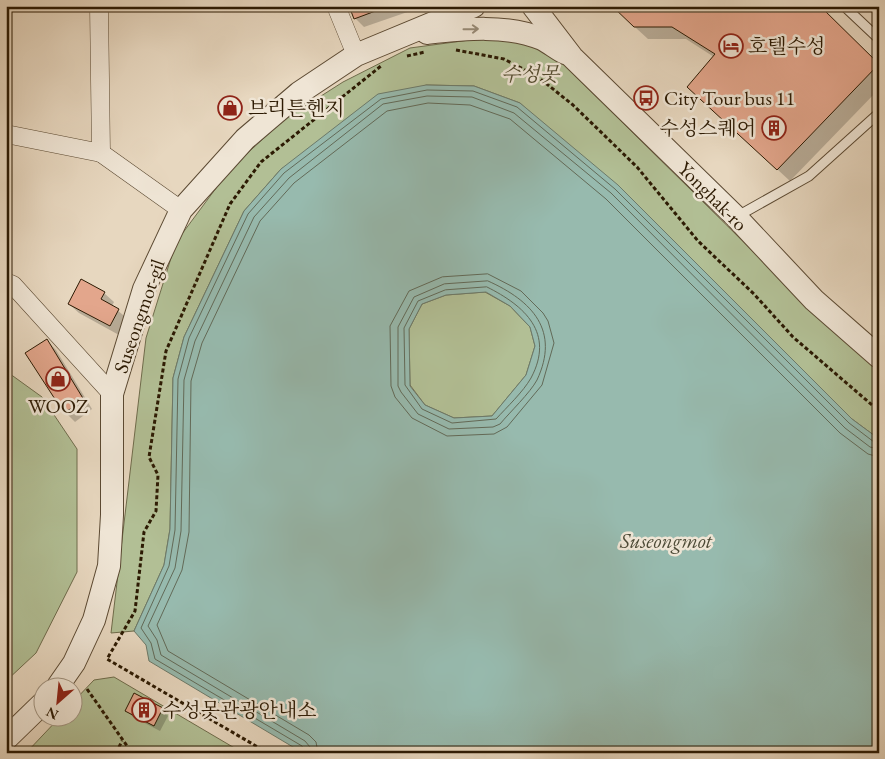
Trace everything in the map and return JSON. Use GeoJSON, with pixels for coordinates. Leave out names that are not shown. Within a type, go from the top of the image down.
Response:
{"type":"FeatureCollection","features":[{"type":"Feature","properties":{"kind":"street"},"geometry":{"type":"LineString","coordinates":[[99,6],[101,153]]}},
{"type":"Feature","properties":{"kind":"street"},"geometry":{"type":"LineString","coordinates":[[336,6],[356,55]]}},
{"type":"Feature","properties":{"kind":"street","name":"Suseongmot-gil"},"geometry":{"type":"LineString","coordinates":[[65,676],[74,663],[94,620],[109,566],[112,515],[112,394],[144,289],[181,210],[245,139],[299,93],[356,55],[474,6]]}},
{"type":"Feature","properties":{"kind":"street","name":"Yonghak-ro"},"geometry":{"type":"LineString","coordinates":[[533,6],[572,57],[736,218],[814,300],[879,357]]}},
{"type":"Feature","properties":{"kind":"street"},"geometry":{"type":"LineString","coordinates":[[552,6],[572,57]]}},
{"type":"Feature","properties":{"kind":"street"},"geometry":{"type":"LineString","coordinates":[[405,35],[474,29],[510,31],[541,39],[572,57]]}},
{"type":"Feature","properties":{"kind":"street"},"geometry":{"type":"LineString","coordinates":[[6,134],[101,153],[181,210]]}},
{"type":"Feature","properties":{"kind":"street"},"geometry":{"type":"LineString","coordinates":[[6,282],[13,285],[112,394]]}},
{"type":"Feature","properties":{"kind":"street"},"geometry":{"type":"LineString","coordinates":[[6,739],[32,714]]}},
{"type":"Feature","properties":{"kind":"lane"},"geometry":{"type":"LineString","coordinates":[[844,6],[879,39]]}},
{"type":"Feature","properties":{"kind":"lane"},"geometry":{"type":"LineString","coordinates":[[736,218],[809,176],[879,113]]}},
{"type":"Feature","properties":{"kind":"path"},"geometry":{"type":"LineString","coordinates":[[447,48],[504,59],[538,76],[573,106],[637,167],[698,241],[754,294],[794,336],[879,411]]}},
{"type":"Feature","properties":{"kind":"path"},"geometry":{"type":"LineString","coordinates":[[399,57],[428,52]]}},
{"type":"Feature","properties":{"kind":"path"},"geometry":{"type":"LineString","coordinates":[[268,753],[107,659],[135,611],[144,532],[156,511],[158,474],[149,457],[166,352],[230,204],[260,162],[382,65]]}},
{"type":"Feature","properties":{"kind":"path"},"geometry":{"type":"LineString","coordinates":[[87,689],[132,753]]}},
{"type":"Feature","properties":{"kind":"path"},"geometry":{"type":"LineString","coordinates":[[116,753],[122,741]]}},
{"type":"Feature","properties":{"kind":"green space","name":"수성못"},"geometry":{"type":"Polygon","coordinates":[[[477,39],[517,40],[547,48],[840,337],[879,371],[879,439],[852,419],[520,103],[474,86],[426,85],[281,169],[244,211],[184,337],[173,378],[170,529],[164,565],[134,631],[111,633],[146,338],[176,242],[231,168],[285,119],[343,82],[410,48],[477,39]]]}},
{"type":"Feature","properties":{"kind":"green space"},"geometry":{"type":"Polygon","coordinates":[[[485,292],[510,306],[530,327],[535,346],[526,375],[492,416],[454,418],[425,405],[410,385],[409,329],[422,304],[446,295],[485,292]]]}},
{"type":"Feature","properties":{"kind":"green space"},"geometry":{"type":"Polygon","coordinates":[[[6,371],[42,397],[77,449],[77,572],[36,653],[6,681],[6,371]]]}},
{"type":"Feature","properties":{"kind":"green space"},"geometry":{"type":"Polygon","coordinates":[[[114,677],[243,753],[26,753],[52,726],[82,726],[82,693],[94,680],[114,677]]]}},
{"type":"Feature","properties":{"kind":"water","name":"Suseongmot"},"geometry":{"type":"Polygon","coordinates":[[[426,85],[474,86],[520,103],[618,185],[852,419],[879,439],[879,753],[303,753],[149,661],[146,645],[134,631],[164,565],[170,529],[173,378],[184,337],[244,211],[281,169],[378,94],[426,85]],[[486,292],[446,295],[422,304],[409,329],[410,386],[425,405],[454,418],[492,416],[526,375],[535,346],[530,327],[510,306],[486,292]]]}},
{"type":"Feature","properties":{"kind":"building"},"geometry":{"type":"Polygon","coordinates":[[[349,6],[389,6],[354,19],[349,6]]]}},
{"type":"Feature","properties":{"kind":"building","name":"수성스퀘어"},"geometry":{"type":"Polygon","coordinates":[[[612,6],[820,6],[879,64],[777,170],[687,87],[715,54],[672,27],[634,27],[612,6]]]}},
{"type":"Feature","properties":{"kind":"building"},"geometry":{"type":"Polygon","coordinates":[[[81,279],[105,292],[101,299],[119,309],[110,326],[68,304],[81,279]]]}},
{"type":"Feature","properties":{"kind":"building"},"geometry":{"type":"Polygon","coordinates":[[[47,339],[84,400],[64,413],[25,353],[47,339]]]}},
{"type":"Feature","properties":{"kind":"building","name":"수성못관광안내소"},"geometry":{"type":"Polygon","coordinates":[[[134,693],[163,708],[154,726],[125,711],[134,693]]]}},
{"type":"Feature","properties":{"kind":"place","name":"호텔수성"},"geometry":{"type":"Point","coordinates":[731,46]}},
{"type":"Feature","properties":{"kind":"place","name":"City Tour bus 11"},"geometry":{"type":"Point","coordinates":[646,98]}},
{"type":"Feature","properties":{"kind":"place","name":"브리튼헨지"},"geometry":{"type":"Point","coordinates":[230,108]}},
{"type":"Feature","properties":{"kind":"place","name":"수성스퀘어"},"geometry":{"type":"Point","coordinates":[774,128]}},
{"type":"Feature","properties":{"kind":"place","name":"WOOZ"},"geometry":{"type":"Point","coordinates":[58,379]}},
{"type":"Feature","properties":{"kind":"place","name":"수성못관광안내소"},"geometry":{"type":"Point","coordinates":[144,710]}}]}
